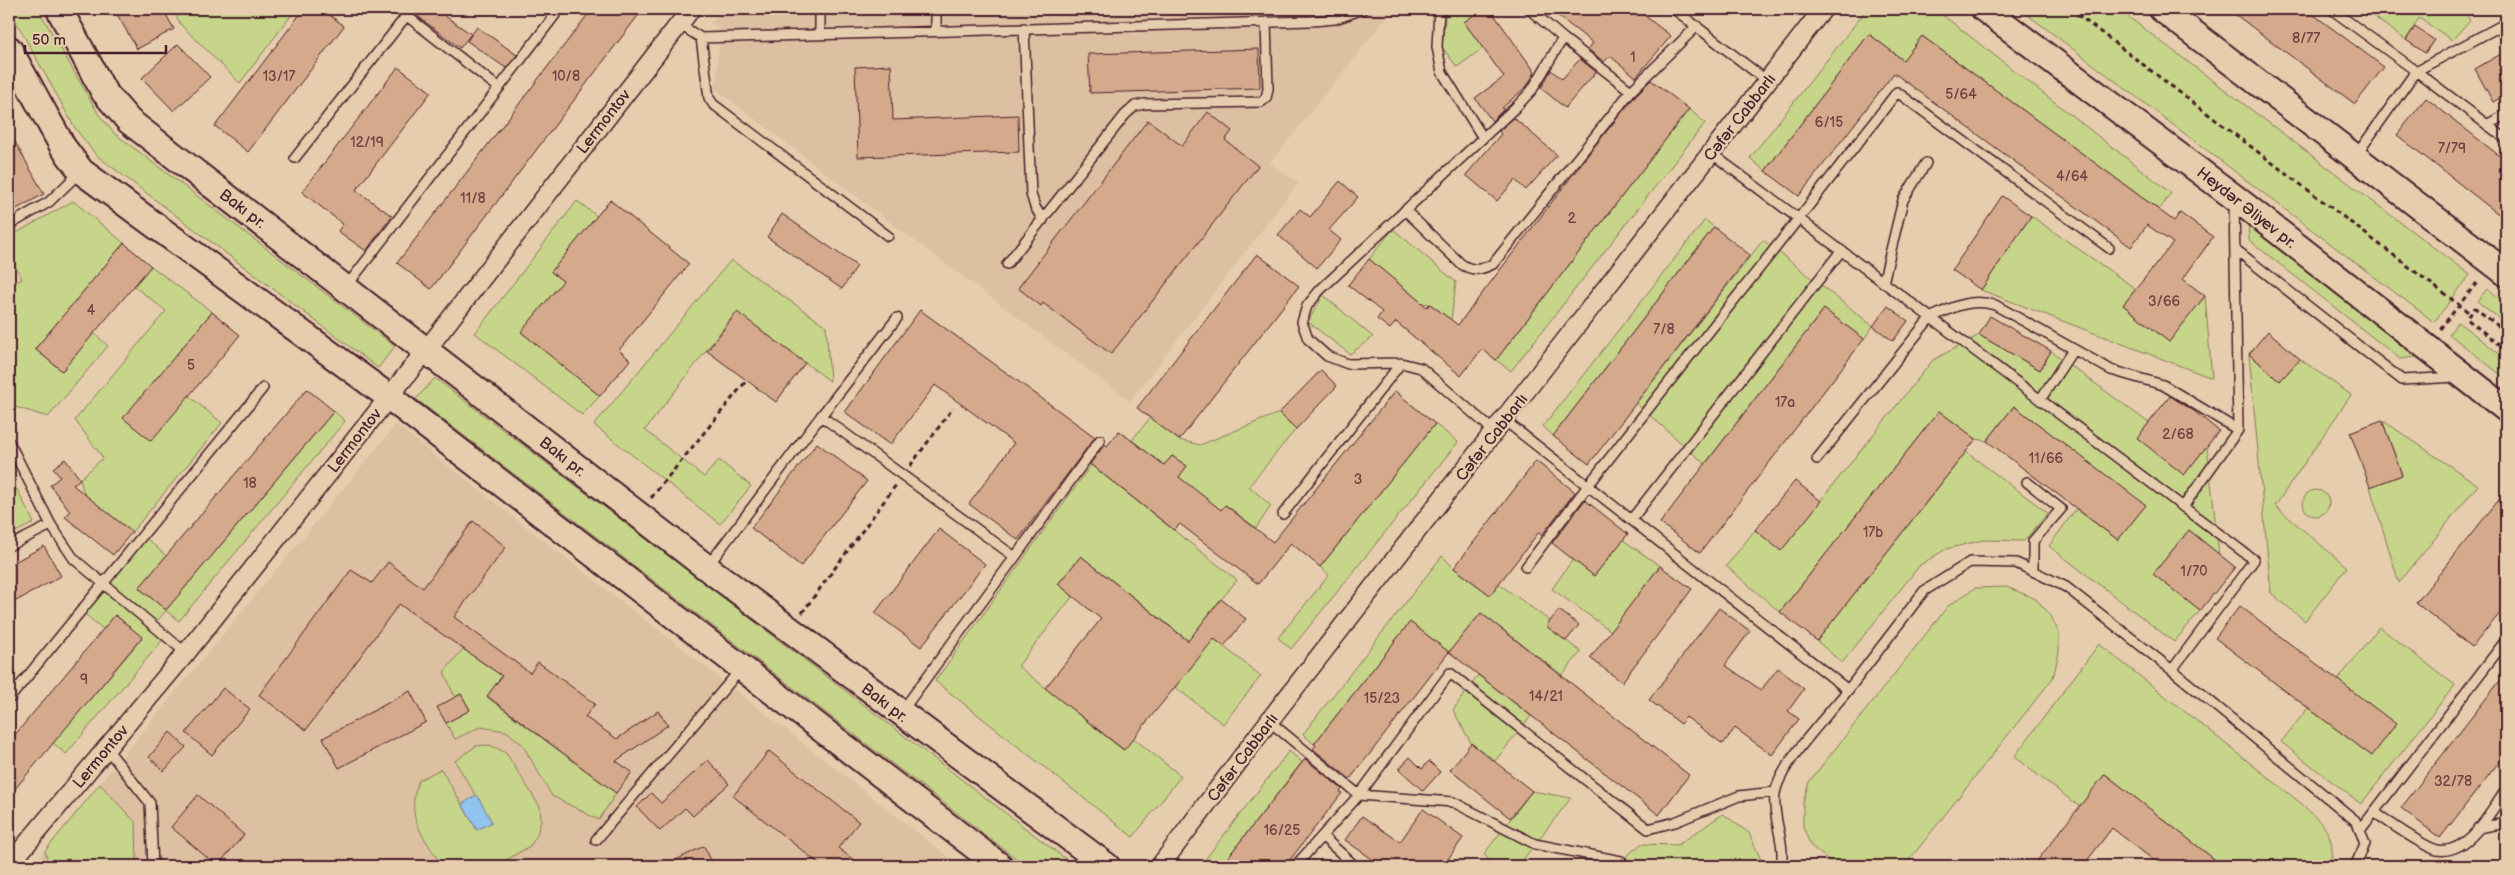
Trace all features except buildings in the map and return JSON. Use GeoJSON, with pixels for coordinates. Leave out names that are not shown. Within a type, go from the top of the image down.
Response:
{"type":"FeatureCollection","features":[{"type":"Feature","properties":{"kind":"street","name":"Bakı pr."},"geometry":{"type":"LineString","coordinates":[[59,9],[104,92],[118,111],[706,567],[1107,866]]}},
{"type":"Feature","properties":{"kind":"street","name":"Lermontov"},"geometry":{"type":"LineString","coordinates":[[9,865],[186,653],[427,350],[691,9]]}},
{"type":"Feature","properties":{"kind":"street","name":"Cəfər Cabbarlı"},"geometry":{"type":"LineString","coordinates":[[1160,866],[1269,721],[1823,9]]}},
{"type":"Feature","properties":{"kind":"street","name":"Heydər Əliyev pr."},"geometry":{"type":"LineString","coordinates":[[1984,9],[2234,197],[2506,409]]}},
{"type":"Feature","properties":{"kind":"street"},"geometry":{"type":"LineString","coordinates":[[2162,9],[2506,273]]}},
{"type":"Feature","properties":{"kind":"street"},"geometry":{"type":"LineString","coordinates":[[9,48],[63,148],[81,171],[388,397],[1000,866]]}},
{"type":"Feature","properties":{"kind":"lane"},"geometry":{"type":"LineString","coordinates":[[398,9],[500,88]]}},
{"type":"Feature","properties":{"kind":"lane"},"geometry":{"type":"LineString","coordinates":[[346,287],[556,15],[557,9]]}},
{"type":"Feature","properties":{"kind":"lane"},"geometry":{"type":"LineString","coordinates":[[820,9],[820,34]]}},
{"type":"Feature","properties":{"kind":"lane"},"geometry":{"type":"LineString","coordinates":[[936,9],[936,30]]}},
{"type":"Feature","properties":{"kind":"lane"},"geometry":{"type":"LineString","coordinates":[[679,24],[701,38],[1335,19],[1363,9]]}},
{"type":"Feature","properties":{"kind":"lane"},"geometry":{"type":"LineString","coordinates":[[1439,9],[1437,47],[1442,72],[1483,138]]}},
{"type":"Feature","properties":{"kind":"lane"},"geometry":{"type":"LineString","coordinates":[[1530,9],[1563,38],[1631,91]]}},
{"type":"Feature","properties":{"kind":"lane"},"geometry":{"type":"LineString","coordinates":[[1674,9],[1767,81]]}},
{"type":"Feature","properties":{"kind":"lane"},"geometry":{"type":"LineString","coordinates":[[2331,9],[2506,139]]}},
{"type":"Feature","properties":{"kind":"lane"},"geometry":{"type":"LineString","coordinates":[[295,158],[407,15]]}},
{"type":"Feature","properties":{"kind":"lane"},"geometry":{"type":"LineString","coordinates":[[1007,264],[1125,114],[1135,106],[1144,104],[1261,102],[1266,98],[1268,89],[1266,22]]}},
{"type":"Feature","properties":{"kind":"lane"},"geometry":{"type":"LineString","coordinates":[[2355,157],[2416,71],[2506,23]]}},
{"type":"Feature","properties":{"kind":"lane"},"geometry":{"type":"LineString","coordinates":[[1406,210],[1466,268],[1481,270],[1493,264],[1631,91],[1697,26]]}},
{"type":"Feature","properties":{"kind":"lane"},"geometry":{"type":"LineString","coordinates":[[1024,28],[1031,194],[1035,207],[1043,220]]}},
{"type":"Feature","properties":{"kind":"lane"},"geometry":{"type":"LineString","coordinates":[[701,38],[709,98],[713,104],[888,236]]}},
{"type":"Feature","properties":{"kind":"lane"},"geometry":{"type":"LineString","coordinates":[[1563,38],[1532,90],[1320,290],[1307,306],[1302,322],[1308,339],[1327,356],[1348,364],[1401,363],[1421,368],[1500,426],[1588,485],[1848,690]]}},
{"type":"Feature","properties":{"kind":"lane"},"geometry":{"type":"LineString","coordinates":[[1526,568],[1588,485],[1799,220],[1897,92],[2109,248]]}},
{"type":"Feature","properties":{"kind":"lane"},"geometry":{"type":"LineString","coordinates":[[2487,124],[2506,114]]}},
{"type":"Feature","properties":{"kind":"lane"},"geometry":{"type":"LineString","coordinates":[[1711,153],[2254,560],[2172,670]]}},
{"type":"Feature","properties":{"kind":"lane"},"geometry":{"type":"LineString","coordinates":[[1883,283],[1903,200],[1926,163]]}},
{"type":"Feature","properties":{"kind":"lane"},"geometry":{"type":"LineString","coordinates":[[9,226],[49,202],[81,171]]}},
{"type":"Feature","properties":{"kind":"lane"},"geometry":{"type":"LineString","coordinates":[[2183,507],[2238,430],[2234,197]]}},
{"type":"Feature","properties":{"kind":"lane"},"geometry":{"type":"LineString","coordinates":[[2235,249],[2402,380],[2463,376]]}},
{"type":"Feature","properties":{"kind":"lane"},"geometry":{"type":"LineString","coordinates":[[1631,520],[1841,251]]}},
{"type":"Feature","properties":{"kind":"lane"},"geometry":{"type":"LineString","coordinates":[[1817,459],[1930,318],[1954,306],[1980,301],[1995,305],[2111,370],[2164,385],[2238,430]]}},
{"type":"Feature","properties":{"kind":"lane"},"geometry":{"type":"LineString","coordinates":[[706,567],[897,318]]}},
{"type":"Feature","properties":{"kind":"lane"},"geometry":{"type":"LineString","coordinates":[[2040,400],[2073,350]]}},
{"type":"Feature","properties":{"kind":"lane"},"geometry":{"type":"LineString","coordinates":[[1283,514],[1401,363]]}},
{"type":"Feature","properties":{"kind":"lane"},"geometry":{"type":"LineString","coordinates":[[9,699],[263,388]]}},
{"type":"Feature","properties":{"kind":"lane"},"geometry":{"type":"LineString","coordinates":[[821,416],[1015,557]]}},
{"type":"Feature","properties":{"kind":"lane"},"geometry":{"type":"LineString","coordinates":[[901,713],[1100,440]]}},
{"type":"Feature","properties":{"kind":"lane"},"geometry":{"type":"LineString","coordinates":[[9,442],[51,526],[74,559],[186,653]]}},
{"type":"Feature","properties":{"kind":"lane"},"geometry":{"type":"LineString","coordinates":[[2027,482],[2061,509],[2033,541],[2033,571]]}},
{"type":"Feature","properties":{"kind":"lane"},"geometry":{"type":"LineString","coordinates":[[9,546],[51,526]]}},
{"type":"Feature","properties":{"kind":"lane"},"geometry":{"type":"LineString","coordinates":[[1781,866],[1783,857],[1775,817],[1775,792],[1788,764],[1924,591],[1970,562],[2016,563],[2066,587],[2172,670],[2357,822],[2365,844],[2355,866]]}},
{"type":"Feature","properties":{"kind":"lane"},"geometry":{"type":"LineString","coordinates":[[2361,829],[2506,640]]}},
{"type":"Feature","properties":{"kind":"lane"},"geometry":{"type":"LineString","coordinates":[[596,840],[742,668]]}},
{"type":"Feature","properties":{"kind":"lane"},"geometry":{"type":"LineString","coordinates":[[1295,866],[1359,795],[1450,673],[1648,829],[1675,822],[1739,796],[1775,792]]}},
{"type":"Feature","properties":{"kind":"lane"},"geometry":{"type":"LineString","coordinates":[[1269,721],[1359,795],[1453,802],[1535,844],[1621,861],[1625,866]]}},
{"type":"Feature","properties":{"kind":"lane"},"geometry":{"type":"LineString","coordinates":[[107,749],[150,803],[153,866]]}},
{"type":"Feature","properties":{"kind":"lane"},"geometry":{"type":"LineString","coordinates":[[2374,812],[2435,850],[2448,850],[2462,844],[2478,828],[2506,790]]}},
{"type":"Feature","properties":{"kind":"lane"},"geometry":{"type":"LineString","coordinates":[[2478,828],[2506,823]]}},
{"type":"Feature","properties":{"kind":"lane"},"geometry":{"type":"LineString","coordinates":[[1322,836],[1355,866]]}},
{"type":"Feature","properties":{"kind":"path"},"geometry":{"type":"LineString","coordinates":[[2070,9],[2470,314]]}},
{"type":"Feature","properties":{"kind":"path"},"geometry":{"type":"LineString","coordinates":[[2440,329],[2479,280]]}},
{"type":"Feature","properties":{"kind":"path"},"geometry":{"type":"LineString","coordinates":[[2506,332],[2475,308],[2467,319],[2506,350]]}},
{"type":"Feature","properties":{"kind":"path"},"geometry":{"type":"LineString","coordinates":[[638,514],[746,380]]}},
{"type":"Feature","properties":{"kind":"path"},"geometry":{"type":"LineString","coordinates":[[907,471],[953,408]]}},
{"type":"Feature","properties":{"kind":"path"},"geometry":{"type":"LineString","coordinates":[[790,630],[901,479]]}},
{"type":"Feature","properties":{"kind":"shaded area"},"geometry":{"type":"Polygon","coordinates":[[[722,9],[1393,9],[1270,163],[1298,183],[1130,401],[895,226],[716,89],[720,28],[711,23],[722,9]]]}},
{"type":"Feature","properties":{"kind":"shaded area"},"geometry":{"type":"Polygon","coordinates":[[[396,425],[960,866],[32,866],[396,425]]]}},
{"type":"Feature","properties":{"kind":"green space"},"geometry":{"type":"Polygon","coordinates":[[[9,9],[38,9],[99,115],[114,133],[395,346],[378,368],[96,155],[75,128],[9,9]]]}},
{"type":"Feature","properties":{"kind":"green space"},"geometry":{"type":"Polygon","coordinates":[[[172,9],[296,9],[240,83],[181,25],[172,9]]]}},
{"type":"Feature","properties":{"kind":"green space"},"geometry":{"type":"Polygon","coordinates":[[[1446,9],[1483,9],[1464,22],[1483,48],[1457,67],[1442,47],[1446,9]]]}},
{"type":"Feature","properties":{"kind":"green space"},"geometry":{"type":"Polygon","coordinates":[[[1867,9],[1935,9],[2171,193],[2159,210],[1922,36],[1903,60],[1869,34],[1765,171],[1750,158],[1867,9]]]}},
{"type":"Feature","properties":{"kind":"green space"},"geometry":{"type":"Polygon","coordinates":[[[2020,9],[2118,9],[2470,275],[2434,322],[2020,9]]]}},
{"type":"Feature","properties":{"kind":"green space"},"geometry":{"type":"Polygon","coordinates":[[[2363,9],[2463,9],[2470,20],[2452,40],[2419,18],[2406,40],[2363,9]]]}},
{"type":"Feature","properties":{"kind":"green space"},"geometry":{"type":"Polygon","coordinates":[[[1689,109],[1705,123],[1511,371],[1496,360],[1689,109]]]}},
{"type":"Feature","properties":{"kind":"green space"},"geometry":{"type":"Polygon","coordinates":[[[73,201],[124,243],[35,349],[62,371],[94,333],[108,346],[48,417],[9,405],[9,286],[22,279],[9,253],[9,237],[73,201]]]}},
{"type":"Feature","properties":{"kind":"green space"},"geometry":{"type":"Polygon","coordinates":[[[577,201],[597,216],[551,272],[564,282],[521,332],[600,396],[582,415],[475,333],[577,201]]]}},
{"type":"Feature","properties":{"kind":"green space"},"geometry":{"type":"Polygon","coordinates":[[[2031,216],[2136,289],[2123,305],[2168,341],[2205,296],[2212,378],[1981,290],[2031,216]]]}},
{"type":"Feature","properties":{"kind":"green space"},"geometry":{"type":"Polygon","coordinates":[[[1705,220],[1714,227],[1553,436],[1543,426],[1705,220]]]}},
{"type":"Feature","properties":{"kind":"green space"},"geometry":{"type":"Polygon","coordinates":[[[2248,221],[2422,356],[2400,359],[2249,240],[2248,221]]]}},
{"type":"Feature","properties":{"kind":"green space"},"geometry":{"type":"Polygon","coordinates":[[[1393,229],[1456,282],[1451,320],[1430,304],[1422,303],[1369,259],[1393,229]]]}},
{"type":"Feature","properties":{"kind":"green space"},"geometry":{"type":"Polygon","coordinates":[[[1763,240],[1873,326],[1864,339],[1824,309],[1705,464],[1636,403],[1763,240]]]}},
{"type":"Feature","properties":{"kind":"green space"},"geometry":{"type":"Polygon","coordinates":[[[731,260],[826,326],[830,381],[736,312],[645,430],[704,477],[719,460],[751,486],[720,524],[594,425],[731,260]]]}},
{"type":"Feature","properties":{"kind":"green space"},"geometry":{"type":"Polygon","coordinates":[[[151,266],[212,312],[189,396],[222,423],[132,532],[84,494],[80,479],[103,458],[75,420],[166,311],[134,286],[151,266]]]}},
{"type":"Feature","properties":{"kind":"green space"},"geometry":{"type":"Polygon","coordinates":[[[2487,289],[2506,304],[2506,324],[2477,301],[2487,289]]]}},
{"type":"Feature","properties":{"kind":"green space"},"geometry":{"type":"Polygon","coordinates":[[[1323,295],[1373,337],[1350,354],[1308,322],[1323,295]]]}},
{"type":"Feature","properties":{"kind":"green space"},"geometry":{"type":"Polygon","coordinates":[[[2458,322],[2506,359],[2506,379],[2449,334],[2458,322]]]}},
{"type":"Feature","properties":{"kind":"green space"},"geometry":{"type":"Polygon","coordinates":[[[1979,335],[2040,370],[2051,351],[2149,423],[2184,474],[2207,446],[2219,555],[2189,530],[2153,574],[2200,611],[2174,642],[2049,546],[2076,509],[2118,540],[2145,505],[2014,406],[1987,441],[1976,439],[1939,411],[1780,612],[1726,566],[1755,530],[1781,550],[1933,360],[1979,335]]]}},
{"type":"Feature","properties":{"kind":"green space"},"geometry":{"type":"Polygon","coordinates":[[[2249,354],[2280,381],[2300,359],[2351,395],[2275,506],[2347,567],[2305,621],[2271,593],[2249,354]]]}},
{"type":"Feature","properties":{"kind":"green space"},"geometry":{"type":"Polygon","coordinates":[[[435,378],[1075,866],[1026,866],[416,399],[435,378]]]}},
{"type":"Feature","properties":{"kind":"green space"},"geometry":{"type":"Polygon","coordinates":[[[334,411],[345,421],[179,621],[166,611],[153,625],[166,636],[66,754],[53,743],[142,638],[116,615],[103,629],[81,611],[143,535],[166,556],[139,588],[166,610],[334,411]]]}},
{"type":"Feature","properties":{"kind":"green space"},"geometry":{"type":"Polygon","coordinates":[[[1279,413],[1296,429],[1249,486],[1271,506],[1256,528],[1226,505],[1221,510],[1166,492],[1186,466],[1172,456],[1164,466],[1132,440],[1150,418],[1179,440],[1200,445],[1279,413]]]}},
{"type":"Feature","properties":{"kind":"green space"},"geometry":{"type":"Polygon","coordinates":[[[2382,420],[2478,485],[2399,583],[2370,487],[2402,475],[2382,420]]]}},
{"type":"Feature","properties":{"kind":"green space"},"geometry":{"type":"Polygon","coordinates":[[[1435,424],[1458,442],[1291,649],[1278,638],[1329,575],[1320,567],[1435,424]]]}},
{"type":"Feature","properties":{"kind":"green space"},"geometry":{"type":"Polygon","coordinates":[[[1966,452],[2048,513],[2024,541],[1983,540],[1946,549],[1920,565],[1842,663],[1817,641],[1966,452]]]}},
{"type":"Feature","properties":{"kind":"green space"},"geometry":{"type":"Polygon","coordinates":[[[1091,465],[1237,580],[1199,627],[1261,676],[1223,724],[1175,687],[1203,652],[1081,556],[1058,584],[1073,596],[1018,666],[1123,750],[1133,738],[1181,776],[1133,837],[935,681],[1091,465]]]}},
{"type":"Feature","properties":{"kind":"green space"},"geometry":{"type":"Polygon","coordinates":[[[17,489],[34,523],[9,535],[9,493],[17,489]]]}},
{"type":"Feature","properties":{"kind":"green space"},"geometry":{"type":"Polygon","coordinates":[[[2316,490],[2325,494],[2329,503],[2325,512],[2316,516],[2307,512],[2303,503],[2307,494],[2316,490]]]}},
{"type":"Feature","properties":{"kind":"green space"},"geometry":{"type":"Polygon","coordinates":[[[1623,540],[1660,566],[1611,631],[1552,589],[1573,559],[1594,576],[1623,540]]]}},
{"type":"Feature","properties":{"kind":"green space"},"geometry":{"type":"Polygon","coordinates":[[[1442,556],[1454,568],[1490,595],[1499,584],[1550,621],[1547,626],[1581,652],[1562,675],[1481,613],[1449,652],[1410,622],[1314,744],[1303,734],[1442,556]]]}},
{"type":"Feature","properties":{"kind":"green space"},"geometry":{"type":"Polygon","coordinates":[[[2007,587],[2036,599],[2051,616],[2059,633],[2059,652],[2053,678],[1910,859],[1896,866],[1836,866],[1811,846],[1803,827],[1803,802],[1809,782],[1948,606],[1975,588],[2007,587]]]}},
{"type":"Feature","properties":{"kind":"green space"},"geometry":{"type":"Polygon","coordinates":[[[2379,627],[2455,685],[2361,804],[2281,742],[2308,708],[2371,755],[2338,680],[2379,627]]]}},
{"type":"Feature","properties":{"kind":"green space"},"geometry":{"type":"Polygon","coordinates":[[[2099,644],[2302,804],[2327,831],[2332,846],[2330,866],[2223,866],[2105,774],[2080,807],[2014,757],[2099,644]]]}},
{"type":"Feature","properties":{"kind":"green space"},"geometry":{"type":"Polygon","coordinates":[[[463,649],[502,676],[487,697],[616,793],[599,820],[552,796],[522,744],[506,731],[480,727],[455,739],[446,723],[470,710],[461,694],[455,697],[444,672],[463,649]]]}},
{"type":"Feature","properties":{"kind":"green space"},"geometry":{"type":"Polygon","coordinates":[[[1478,675],[1531,716],[1495,761],[1471,743],[1453,710],[1478,675]]]}},
{"type":"Feature","properties":{"kind":"green space"},"geometry":{"type":"Polygon","coordinates":[[[490,745],[506,753],[540,807],[541,820],[537,835],[530,846],[496,866],[442,866],[422,835],[415,816],[415,794],[419,780],[441,769],[477,830],[492,822],[455,761],[476,746],[490,745]]]}},
{"type":"Feature","properties":{"kind":"green space"},"geometry":{"type":"Polygon","coordinates":[[[1289,751],[1302,762],[1221,866],[1200,866],[1289,751]]]}},
{"type":"Feature","properties":{"kind":"green space"},"geometry":{"type":"Polygon","coordinates":[[[100,784],[136,823],[137,864],[133,866],[49,866],[45,851],[100,784]]]}},
{"type":"Feature","properties":{"kind":"green space"},"geometry":{"type":"Polygon","coordinates":[[[1532,791],[1571,798],[1518,866],[1493,866],[1484,854],[1532,791]]]}},
{"type":"Feature","properties":{"kind":"green space"},"geometry":{"type":"Polygon","coordinates":[[[1723,814],[1749,833],[1761,860],[1756,866],[1615,866],[1641,844],[1678,845],[1723,814]]]}},
{"type":"Feature","properties":{"kind":"green space"},"geometry":{"type":"Polygon","coordinates":[[[1920,861],[1952,864],[1950,866],[1916,866],[1920,861]]]}},
{"type":"Feature","properties":{"kind":"water"},"geometry":{"type":"Polygon","coordinates":[[[477,795],[492,822],[477,830],[462,804],[477,795]]]}}]}
